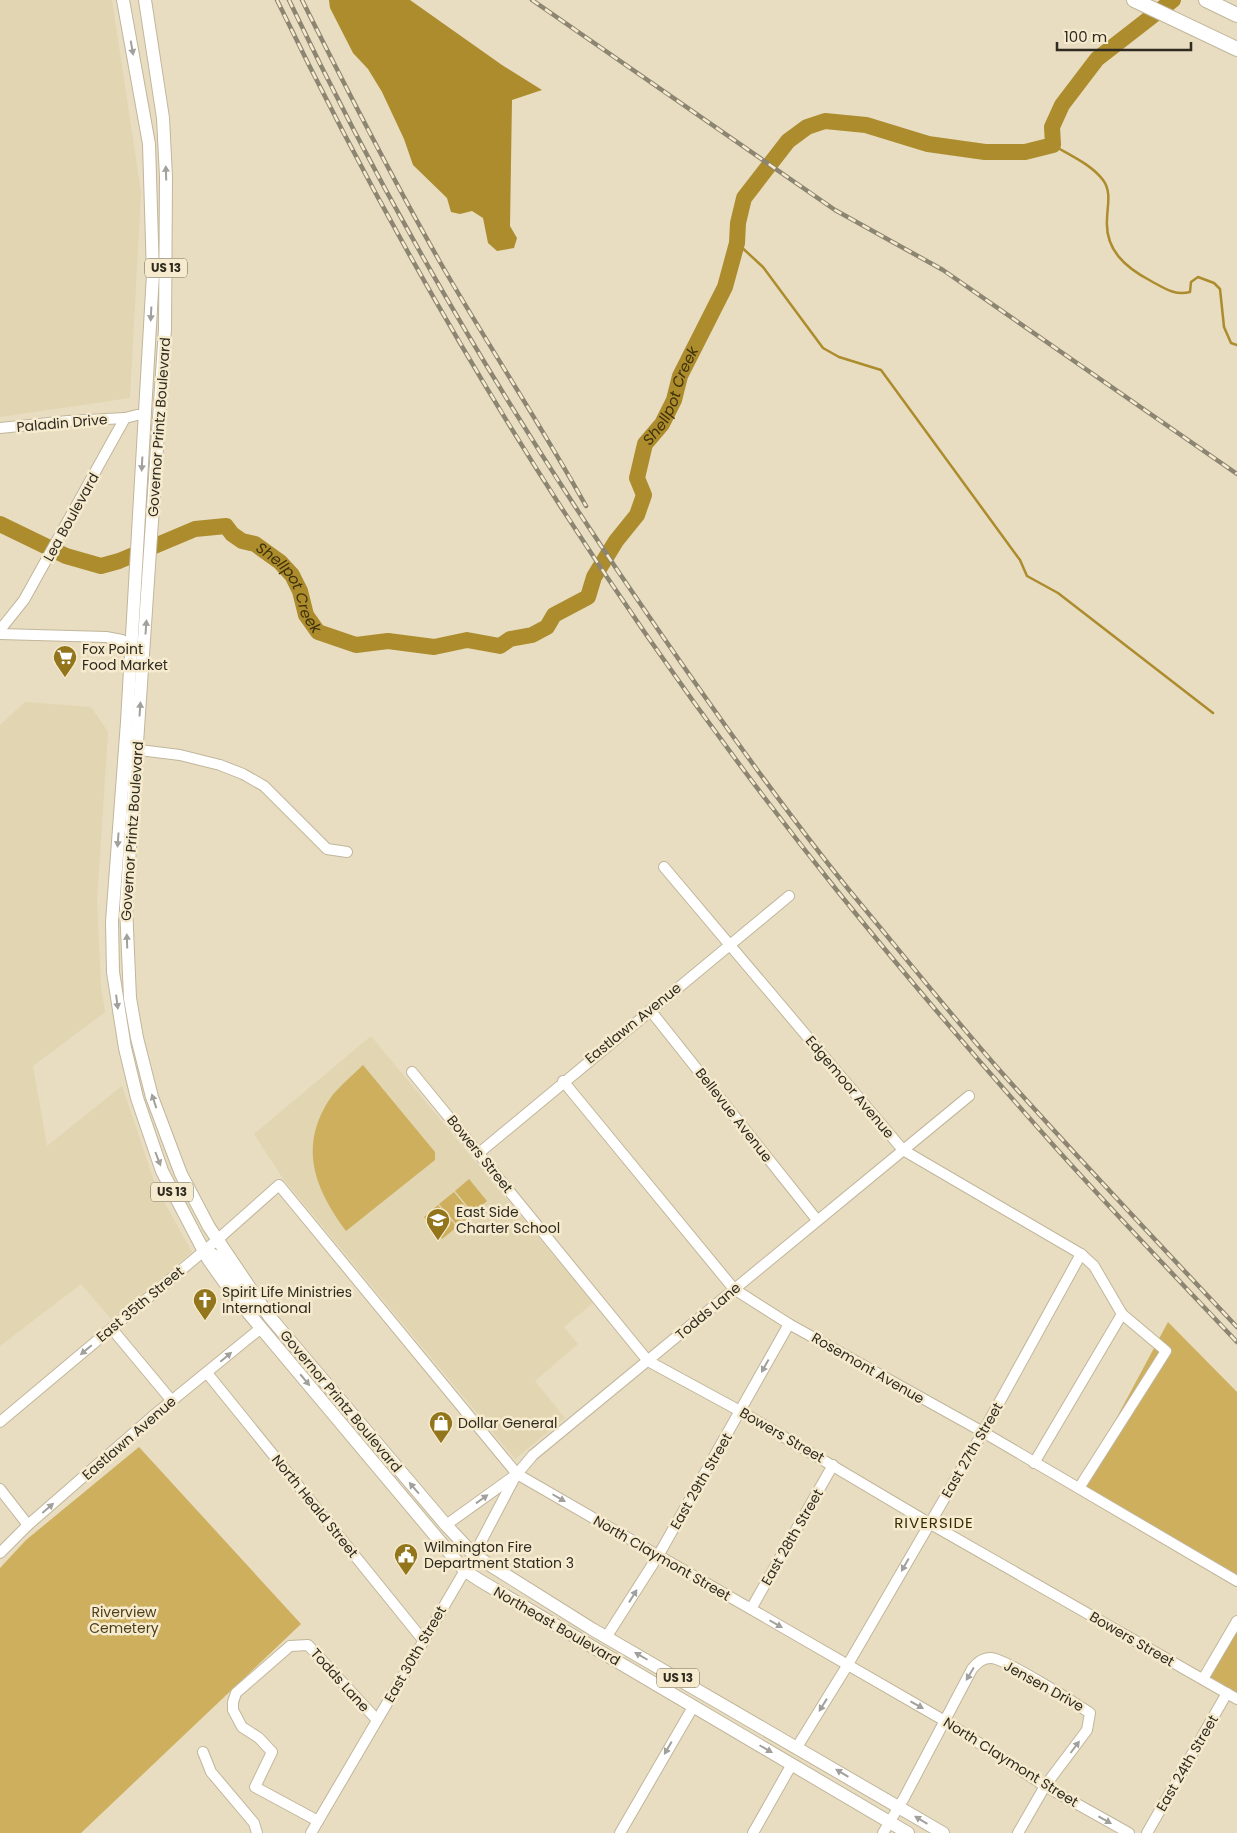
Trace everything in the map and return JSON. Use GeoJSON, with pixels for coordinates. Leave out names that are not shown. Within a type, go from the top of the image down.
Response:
{"type":"FeatureCollection","features":[{"type":"Feature","properties":{"kind":"highway"},"geometry":{"type":"LineString","coordinates":[[1134,0],[1237,50]]}},
{"type":"Feature","properties":{"kind":"highway"},"geometry":{"type":"LineString","coordinates":[[1209,1],[1237,15]]}},
{"type":"Feature","properties":{"kind":"main road","name":"Governor Printz Boulevard"},"geometry":{"type":"LineString","coordinates":[[123,0],[149,144],[153,274],[127,722]]}},
{"type":"Feature","properties":{"kind":"main road","name":"Governor Printz Boulevard"},"geometry":{"type":"LineString","coordinates":[[145,0],[163,118],[166,177],[165,296],[151,558],[143,675],[131,749],[126,906],[130,998],[144,1066],[162,1126],[177,1165],[218,1240],[269,1316],[446,1525],[474,1555]]}},
{"type":"Feature","properties":{"kind":"main road"},"geometry":{"type":"LineString","coordinates":[[150,188],[157,196],[159,289],[165,296]]}},
{"type":"Feature","properties":{"kind":"main road"},"geometry":{"type":"LineString","coordinates":[[131,646],[143,675]]}},
{"type":"Feature","properties":{"kind":"main road","name":"Northeast Boulevard"},"geometry":{"type":"LineString","coordinates":[[127,722],[131,749],[112,922],[113,972],[119,1023],[132,1080],[147,1131],[177,1202],[204,1250],[234,1297],[464,1570],[908,1833]]}},
{"type":"Feature","properties":{"kind":"main road"},"geometry":{"type":"LineString","coordinates":[[204,1250],[218,1257],[246,1297],[269,1316]]}},
{"type":"Feature","properties":{"kind":"main road","name":"Northeast Boulevard"},"geometry":{"type":"LineString","coordinates":[[474,1555],[592,1629],[797,1746],[943,1833]]}},
{"type":"Feature","properties":{"kind":"main road"},"geometry":{"type":"LineString","coordinates":[[693,1707],[697,1703],[706,1704],[755,1732],[770,1737],[782,1738]]}},
{"type":"Feature","properties":{"kind":"street"},"geometry":{"type":"LineString","coordinates":[[125,418],[145,415]]}},
{"type":"Feature","properties":{"kind":"street","name":"Paladin Drive"},"geometry":{"type":"LineString","coordinates":[[0,428],[68,421],[125,418]]}},
{"type":"Feature","properties":{"kind":"street","name":"Lea Boulevard"},"geometry":{"type":"LineString","coordinates":[[0,630],[24,600],[125,418]]}},
{"type":"Feature","properties":{"kind":"street"},"geometry":{"type":"LineString","coordinates":[[0,634],[106,638],[122,640],[131,646]]}},
{"type":"Feature","properties":{"kind":"street"},"geometry":{"type":"LineString","coordinates":[[131,749],[180,755],[220,764],[243,774],[264,786],[327,849],[347,852]]}},
{"type":"Feature","properties":{"kind":"street","name":"Edgemoor Avenue"},"geometry":{"type":"LineString","coordinates":[[664,867],[903,1150],[1081,1254],[1094,1266],[1122,1314]]}},
{"type":"Feature","properties":{"kind":"street","name":"Eastlawn Avenue"},"geometry":{"type":"LineString","coordinates":[[479,1153],[562,1081],[789,896]]}},
{"type":"Feature","properties":{"kind":"street","name":"Bellevue Avenue"},"geometry":{"type":"LineString","coordinates":[[650,1010],[817,1220]]}},
{"type":"Feature","properties":{"kind":"street","name":"Bowers Street"},"geometry":{"type":"LineString","coordinates":[[412,1072],[648,1361],[740,1411],[929,1523],[1237,1699]]}},
{"type":"Feature","properties":{"kind":"street","name":"Rosemont Avenue"},"geometry":{"type":"LineString","coordinates":[[562,1081],[734,1290],[789,1324],[983,1432],[1237,1580]]}},
{"type":"Feature","properties":{"kind":"street","name":"Todds Lane"},"geometry":{"type":"LineString","coordinates":[[446,1525],[517,1474],[533,1455],[969,1096]]}},
{"type":"Feature","properties":{"kind":"street","name":"East 35th Street"},"geometry":{"type":"LineString","coordinates":[[0,1422],[218,1240],[279,1185]]}},
{"type":"Feature","properties":{"kind":"street","name":"North Claymont Street"},"geometry":{"type":"LineString","coordinates":[[279,1185],[517,1474],[847,1666],[945,1720],[1045,1786],[1129,1833]]}},
{"type":"Feature","properties":{"kind":"street","name":"East 27th Street"},"geometry":{"type":"LineString","coordinates":[[797,1746],[847,1666],[983,1432],[1081,1254]]}},
{"type":"Feature","properties":{"kind":"street"},"geometry":{"type":"LineString","coordinates":[[1034,1463],[1122,1314],[1166,1350],[1079,1488]]}},
{"type":"Feature","properties":{"kind":"street","name":"East 29th Street"},"geometry":{"type":"LineString","coordinates":[[607,1636],[658,1556],[789,1324]]}},
{"type":"Feature","properties":{"kind":"street","name":"Eastlawn Avenue"},"geometry":{"type":"LineString","coordinates":[[0,1553],[28,1525],[172,1401],[261,1328]]}},
{"type":"Feature","properties":{"kind":"street"},"geometry":{"type":"LineString","coordinates":[[112,1329],[172,1401]]}},
{"type":"Feature","properties":{"kind":"street","name":"North Heald Street"},"geometry":{"type":"LineString","coordinates":[[207,1373],[423,1640]]}},
{"type":"Feature","properties":{"kind":"street","name":"East 28th Street"},"geometry":{"type":"LineString","coordinates":[[751,1609],[833,1465]]}},
{"type":"Feature","properties":{"kind":"street","name":"East 30th Street"},"geometry":{"type":"LineString","coordinates":[[311,1833],[474,1555],[517,1474]]}},
{"type":"Feature","properties":{"kind":"street"},"geometry":{"type":"LineString","coordinates":[[0,1489],[28,1525]]}},
{"type":"Feature","properties":{"kind":"street"},"geometry":{"type":"LineString","coordinates":[[1203,1679],[1237,1621]]}},
{"type":"Feature","properties":{"kind":"street","name":"Todds Lane"},"geometry":{"type":"LineString","coordinates":[[318,1822],[255,1787],[272,1752],[259,1738],[242,1728],[232,1707],[236,1693],[290,1646],[308,1645],[377,1720]]}},
{"type":"Feature","properties":{"kind":"street","name":"Jensen Drive"},"geometry":{"type":"LineString","coordinates":[[945,1720],[978,1662],[992,1658],[1008,1665],[1090,1712],[1087,1730],[1045,1786]]}},
{"type":"Feature","properties":{"kind":"street","name":"East 24th Street"},"geometry":{"type":"LineString","coordinates":[[1148,1833],[1228,1694]]}},
{"type":"Feature","properties":{"kind":"street"},"geometry":{"type":"LineString","coordinates":[[620,1833],[693,1707]]}},
{"type":"Feature","properties":{"kind":"street"},"geometry":{"type":"LineString","coordinates":[[883,1833],[945,1720]]}},
{"type":"Feature","properties":{"kind":"street"},"geometry":{"type":"LineString","coordinates":[[203,1752],[212,1772],[254,1823],[257,1833]]}},
{"type":"Feature","properties":{"kind":"street"},"geometry":{"type":"LineString","coordinates":[[753,1833],[792,1764]]}},
{"type":"Feature","properties":{"kind":"street"},"geometry":{"type":"LineString","coordinates":[[1018,1833],[1045,1786]]}},
{"type":"Feature","properties":{"kind":"shaded area"},"geometry":{"type":"Polygon","coordinates":[[[0,0],[112,0],[141,192],[130,398],[0,417],[0,0]]]}},
{"type":"Feature","properties":{"kind":"shaded area"},"geometry":{"type":"Polygon","coordinates":[[[329,0],[410,0],[502,65],[542,90],[512,100],[510,226],[517,238],[514,248],[497,251],[488,243],[483,218],[472,211],[460,214],[451,212],[447,198],[413,165],[404,139],[382,92],[368,69],[353,53],[330,8],[329,0]]]}},
{"type":"Feature","properties":{"kind":"shaded area"},"geometry":{"type":"Polygon","coordinates":[[[25,702],[91,707],[108,732],[97,901],[101,986],[105,1012],[33,1066],[47,1146],[122,1086],[156,1187],[192,1252],[112,1320],[81,1284],[0,1346],[0,725],[25,702]]]}},
{"type":"Feature","properties":{"kind":"shaded area","name":"East Side Charter School"},"geometry":{"type":"Polygon","coordinates":[[[371,1036],[593,1303],[564,1327],[578,1344],[535,1381],[565,1418],[515,1459],[284,1180],[254,1134],[371,1036]]]}},
{"type":"Feature","properties":{"kind":"green space"},"geometry":{"type":"Polygon","coordinates":[[[363,1065],[435,1152],[435,1160],[346,1231],[320,1186],[315,1171],[314,1139],[318,1122],[329,1099],[363,1065]]]}},
{"type":"Feature","properties":{"kind":"green space"},"geometry":{"type":"Polygon","coordinates":[[[469,1179],[487,1201],[473,1213],[455,1191],[469,1179]]]}},
{"type":"Feature","properties":{"kind":"green space"},"geometry":{"type":"Polygon","coordinates":[[[454,1192],[472,1214],[458,1226],[439,1204],[454,1192]]]}},
{"type":"Feature","properties":{"kind":"green space"},"geometry":{"type":"Polygon","coordinates":[[[438,1205],[457,1227],[442,1239],[424,1217],[438,1205]]]}},
{"type":"Feature","properties":{"kind":"green space"},"geometry":{"type":"Polygon","coordinates":[[[1168,1322],[1237,1392],[1237,1580],[1079,1488],[1168,1322]]]}},
{"type":"Feature","properties":{"kind":"green space","name":"Riverview Cemetery"},"geometry":{"type":"Polygon","coordinates":[[[139,1447],[301,1624],[81,1833],[0,1833],[0,1568],[26,1540],[139,1447]]]}},
{"type":"Feature","properties":{"kind":"green space"},"geometry":{"type":"Polygon","coordinates":[[[1237,1628],[1237,1699],[1207,1681],[1237,1628]]]}},
{"type":"Feature","properties":{"kind":"waterway","name":"Shellpot Creek"},"geometry":{"type":"LineString","coordinates":[[0,524],[66,556],[101,566],[119,561],[195,529],[226,526],[232,534],[242,541],[255,544],[280,562],[292,575],[300,591],[306,615],[318,632],[356,645],[388,641],[434,647],[467,640],[500,646],[510,639],[532,635],[547,627],[554,615],[588,597],[594,577],[616,541],[637,515],[644,495],[637,478],[645,444],[662,424],[674,400],[680,376],[725,287],[737,243],[738,223],[744,198],[788,141],[807,127],[825,121],[866,125],[928,144],[985,152],[1025,152],[1053,145],[1052,127],[1062,105],[1097,59],[1173,0]]}},
{"type":"Feature","properties":{"kind":"waterway"},"geometry":{"type":"LineString","coordinates":[[1053,145],[1092,169],[1106,185],[1108,195],[1107,231],[1113,249],[1119,257],[1142,276],[1174,292],[1190,292],[1191,282],[1198,277],[1214,283],[1220,289],[1224,327],[1231,343],[1237,345]]}},
{"type":"Feature","properties":{"kind":"waterway"},"geometry":{"type":"LineString","coordinates":[[737,243],[763,267],[823,348],[839,357],[881,370],[1020,560],[1027,576],[1058,593],[1213,713]]}},
{"type":"Feature","properties":{"kind":"railway"},"geometry":{"type":"LineString","coordinates":[[277,0],[336,118],[398,235],[464,350],[533,463],[605,574],[680,682],[758,789],[839,893],[919,990],[1077,1172],[1237,1342]]}},
{"type":"Feature","properties":{"kind":"railway"},"geometry":{"type":"LineString","coordinates":[[289,0],[372,164],[461,323],[557,479],[728,730],[824,859],[963,1028],[1060,1137],[1237,1327]]}},
{"type":"Feature","properties":{"kind":"railway"},"geometry":{"type":"LineString","coordinates":[[302,0],[369,132],[422,230],[586,506]]}},
{"type":"Feature","properties":{"kind":"railway"},"geometry":{"type":"LineString","coordinates":[[532,0],[835,210],[943,270],[1237,474]]}},
{"type":"Feature","properties":{"kind":"place","name":"Fox Point Food Market"},"geometry":{"type":"Point","coordinates":[65,678]}},
{"type":"Feature","properties":{"kind":"place","name":"East Side Charter School"},"geometry":{"type":"Point","coordinates":[438,1241]}},
{"type":"Feature","properties":{"kind":"place","name":"Spirit Life Ministries International"},"geometry":{"type":"Point","coordinates":[205,1321]}},
{"type":"Feature","properties":{"kind":"place","name":"Dollar General"},"geometry":{"type":"Point","coordinates":[441,1444]}},
{"type":"Feature","properties":{"kind":"place","name":"Wilmington Fire Department Station 3"},"geometry":{"type":"Point","coordinates":[406,1576]}},
{"type":"Feature","properties":{"kind":"district","name":"RIVERSIDE"},"geometry":{"type":"Point","coordinates":[934,1523]}}]}
